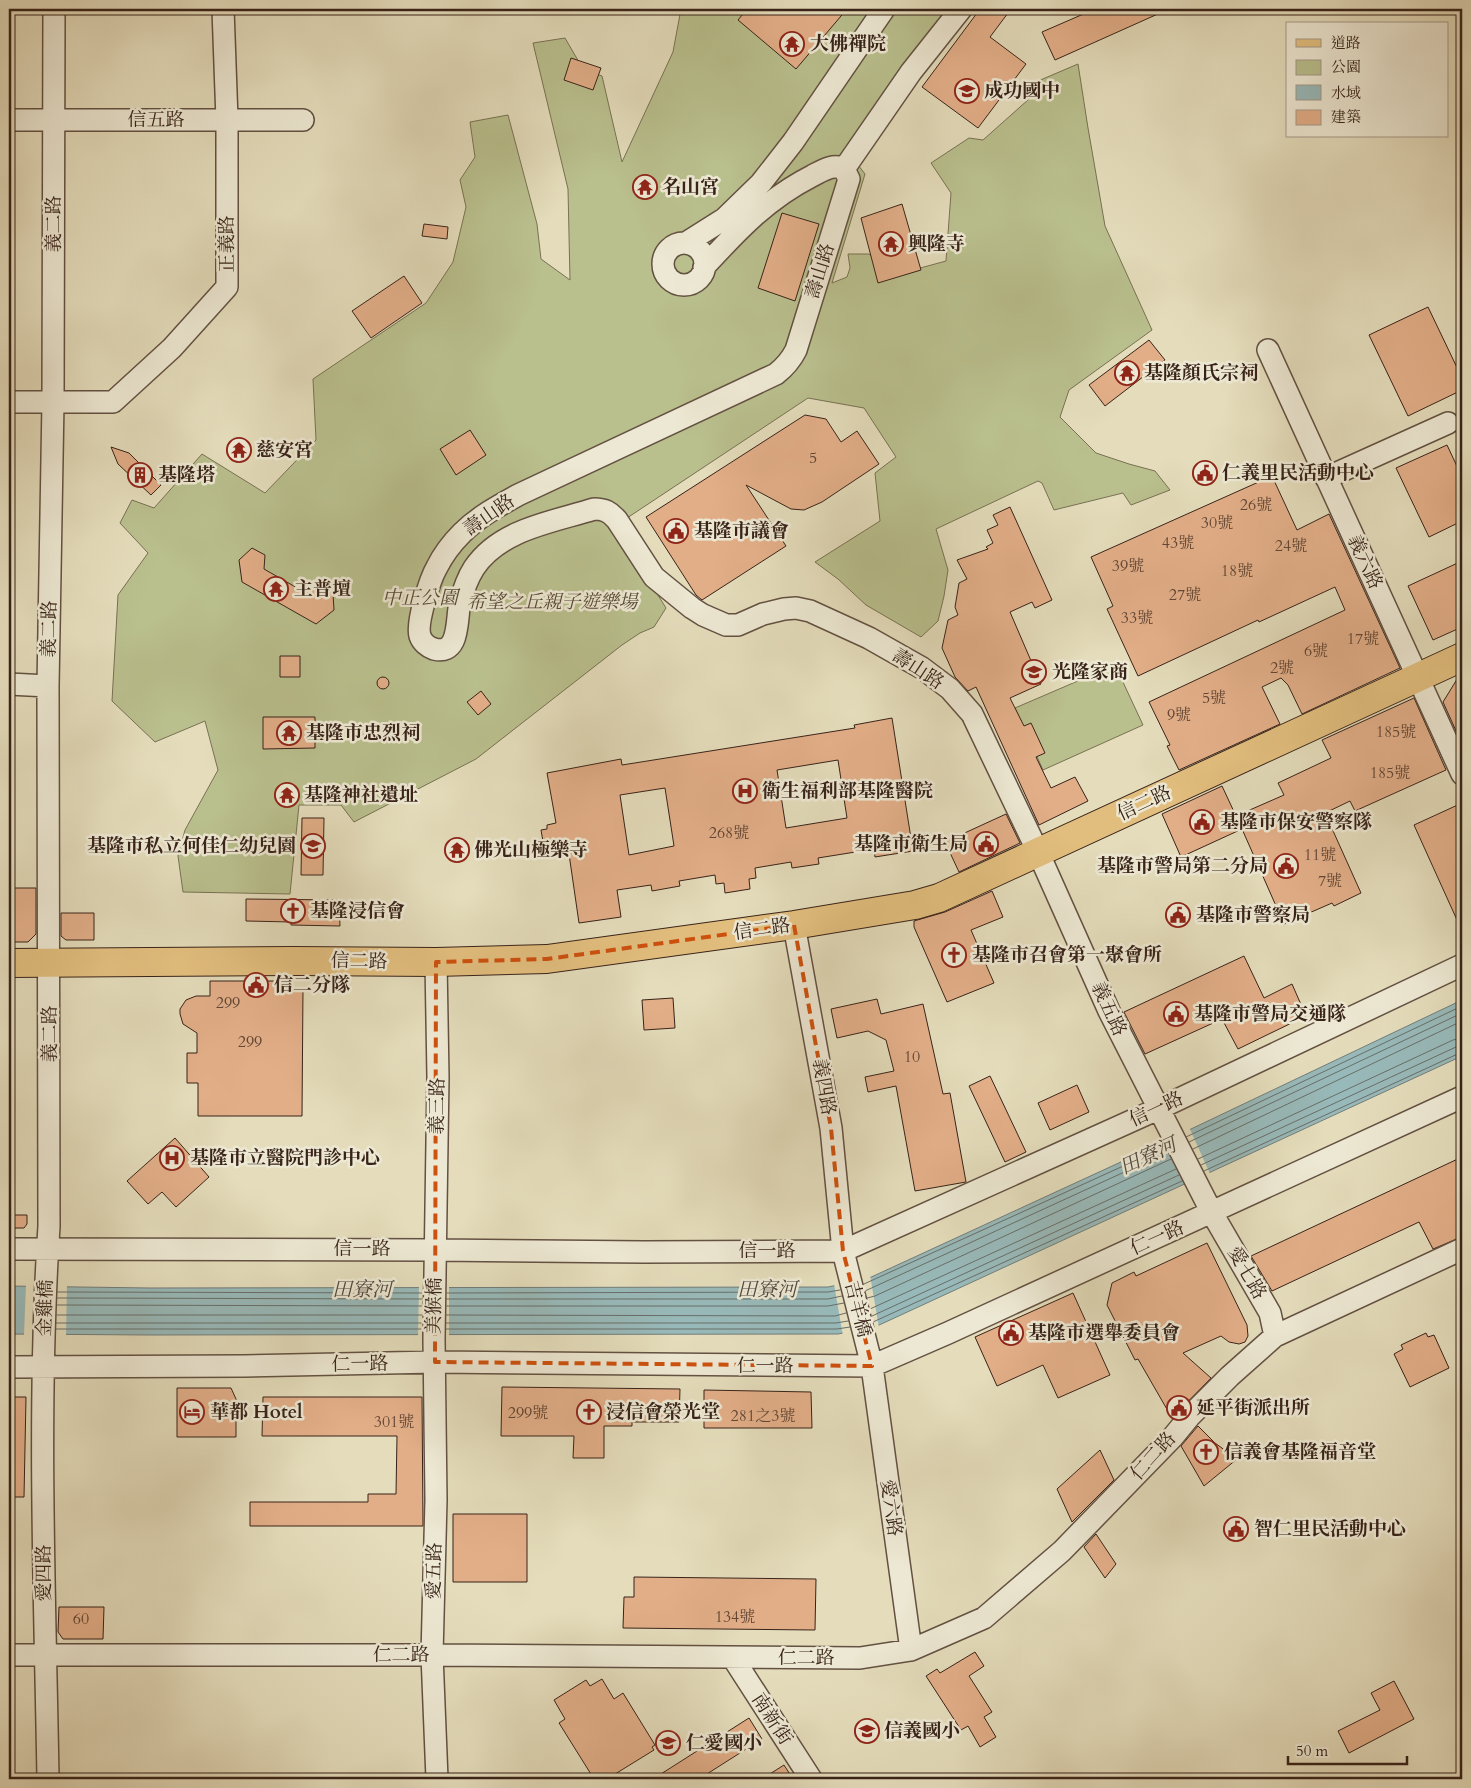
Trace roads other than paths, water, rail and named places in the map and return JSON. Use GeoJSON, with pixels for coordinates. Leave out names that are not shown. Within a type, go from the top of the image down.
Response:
{"type":"FeatureCollection","features":[{"type":"Feature","properties":{"kind":"main road","name":"信二路"},"geometry":{"type":"LineString","coordinates":[[9,963],[436,962],[547,959],[794,925],[914,905],[931,900],[1038,852],[1462,657]]}},
{"type":"Feature","properties":{"kind":"street","name":"義二路"},"geometry":{"type":"LineString","coordinates":[[48,1249],[50,963],[48,686],[53,402],[54,9]]}},
{"type":"Feature","properties":{"kind":"street","name":"正義路"},"geometry":{"type":"LineString","coordinates":[[9,402],[113,402],[172,348],[227,287],[227,120],[223,9]]}},
{"type":"Feature","properties":{"kind":"street"},"geometry":{"type":"LineString","coordinates":[[884,9],[793,142],[761,183],[724,219],[686,243],[682,243],[667,251],[663,262],[667,277],[676,283],[688,284],[700,277],[704,267],[742,227],[772,200],[792,186],[827,168],[834,166],[844,169],[911,72],[960,9]]}},
{"type":"Feature","properties":{"kind":"street","name":"信五路"},"geometry":{"type":"LineString","coordinates":[[9,120],[302,120]]}},
{"type":"Feature","properties":{"kind":"street","name":"壽山路"},"geometry":{"type":"LineString","coordinates":[[844,169],[849,179],[796,350],[792,359],[784,368],[751,386],[518,495],[485,514],[461,534],[437,566],[426,597],[419,626],[420,637],[426,645],[434,649],[446,647],[452,642],[457,631],[459,606],[467,581],[482,558],[494,546],[517,532],[594,509],[603,509],[610,512],[617,520],[654,577],[703,615],[726,625],[738,625],[763,614],[784,608],[810,611],[869,638],[922,668],[950,689],[972,714],[1038,852]]}},
{"type":"Feature","properties":{"kind":"street"},"geometry":{"type":"LineString","coordinates":[[686,243],[700,250],[703,256],[704,267]]}},
{"type":"Feature","properties":{"kind":"street","name":"義六路"},"geometry":{"type":"LineString","coordinates":[[1268,350],[1462,774]]}},
{"type":"Feature","properties":{"kind":"street"},"geometry":{"type":"LineString","coordinates":[[1326,478],[1448,423]]}},
{"type":"Feature","properties":{"kind":"street"},"geometry":{"type":"LineString","coordinates":[[9,684],[48,686]]}},
{"type":"Feature","properties":{"kind":"street","name":"義五路"},"geometry":{"type":"LineString","coordinates":[[1038,852],[1109,1012],[1212,1213]]}},
{"type":"Feature","properties":{"kind":"street","name":"義四路"},"geometry":{"type":"LineString","coordinates":[[794,925],[831,1128],[843,1251]]}},
{"type":"Feature","properties":{"kind":"street","name":"義三路"},"geometry":{"type":"LineString","coordinates":[[435,1250],[438,1077],[436,962]]}},
{"type":"Feature","properties":{"kind":"street","name":"信一路"},"geometry":{"type":"LineString","coordinates":[[9,1249],[843,1251],[1158,1109],[1462,965]]}},
{"type":"Feature","properties":{"kind":"street","name":"仁一路"},"geometry":{"type":"LineString","coordinates":[[9,1367],[244,1366],[435,1362],[872,1366],[1212,1213],[1462,1097]]}},
{"type":"Feature","properties":{"kind":"street","name":"愛七路"},"geometry":{"type":"LineString","coordinates":[[1212,1213],[1270,1313],[1276,1336]]}},
{"type":"Feature","properties":{"kind":"street","name":"金雞橋"},"geometry":{"type":"LineString","coordinates":[[43,1367],[48,1249]]}},
{"type":"Feature","properties":{"kind":"street","name":"仁二路"},"geometry":{"type":"LineString","coordinates":[[9,1655],[860,1658],[911,1650],[984,1618],[1055,1557],[1230,1376],[1276,1336],[1462,1249]]}},
{"type":"Feature","properties":{"kind":"street","name":"美猴橋"},"geometry":{"type":"LineString","coordinates":[[435,1250],[435,1362]]}},
{"type":"Feature","properties":{"kind":"street","name":"吉羊橋"},"geometry":{"type":"LineString","coordinates":[[843,1251],[872,1366]]}},
{"type":"Feature","properties":{"kind":"street","name":"愛五路"},"geometry":{"type":"LineString","coordinates":[[435,1362],[436,1500],[432,1655],[438,1779]]}},
{"type":"Feature","properties":{"kind":"street","name":"愛六路"},"geometry":{"type":"LineString","coordinates":[[872,1366],[911,1650]]}},
{"type":"Feature","properties":{"kind":"street","name":"愛四路"},"geometry":{"type":"LineString","coordinates":[[43,1367],[48,1779]]}},
{"type":"Feature","properties":{"kind":"street","name":"南新街"},"geometry":{"type":"LineString","coordinates":[[733,1658],[811,1779]]}},
{"type":"Feature","properties":{"kind":"water","name":"田寮河"},"geometry":{"type":"Polygon","coordinates":[[[1462,1000],[1462,1056],[877,1326],[838,1334],[9,1334],[9,1286],[150,1288],[828,1287],[867,1279],[1149,1149],[1462,1000]]]}},
{"type":"Feature","properties":{"kind":"place","name":"大佛禪院"},"geometry":{"type":"Point","coordinates":[792,44]}},
{"type":"Feature","properties":{"kind":"place","name":"成功國中"},"geometry":{"type":"Point","coordinates":[967,91]}},
{"type":"Feature","properties":{"kind":"place","name":"名山宮"},"geometry":{"type":"Point","coordinates":[645,187]}},
{"type":"Feature","properties":{"kind":"place","name":"興隆寺"},"geometry":{"type":"Point","coordinates":[891,244]}},
{"type":"Feature","properties":{"kind":"place","name":"基隆顏氏宗祠"},"geometry":{"type":"Point","coordinates":[1127,373]}},
{"type":"Feature","properties":{"kind":"place","name":"慈安宮"},"geometry":{"type":"Point","coordinates":[239,450]}},
{"type":"Feature","properties":{"kind":"place","name":"仁義里民活動中心"},"geometry":{"type":"Point","coordinates":[1205,473]}},
{"type":"Feature","properties":{"kind":"place","name":"基隆塔"},"geometry":{"type":"Point","coordinates":[140,475]}},
{"type":"Feature","properties":{"kind":"place","name":"基隆市議會"},"geometry":{"type":"Point","coordinates":[676,531]}},
{"type":"Feature","properties":{"kind":"place","name":"主普壇"},"geometry":{"type":"Point","coordinates":[276,589]}},
{"type":"Feature","properties":{"kind":"place","name":"光隆家商"},"geometry":{"type":"Point","coordinates":[1034,672]}},
{"type":"Feature","properties":{"kind":"place","name":"基隆市忠烈祠"},"geometry":{"type":"Point","coordinates":[289,733]}},
{"type":"Feature","properties":{"kind":"place","name":"衛生福利部基隆醫院"},"geometry":{"type":"Point","coordinates":[745,791]}},
{"type":"Feature","properties":{"kind":"place","name":"基隆神社遺址"},"geometry":{"type":"Point","coordinates":[287,795]}},
{"type":"Feature","properties":{"kind":"place","name":"基隆市保安警察隊"},"geometry":{"type":"Point","coordinates":[1202,822]}},
{"type":"Feature","properties":{"kind":"place","name":"基隆市衛生局"},"geometry":{"type":"Point","coordinates":[986,844]}},
{"type":"Feature","properties":{"kind":"place","name":"基隆市私立何佳仁幼兒園"},"geometry":{"type":"Point","coordinates":[313,846]}},
{"type":"Feature","properties":{"kind":"place","name":"佛光山極樂寺"},"geometry":{"type":"Point","coordinates":[457,850]}},
{"type":"Feature","properties":{"kind":"place","name":"基隆市警局第二分局"},"geometry":{"type":"Point","coordinates":[1286,866]}},
{"type":"Feature","properties":{"kind":"place","name":"基隆浸信會"},"geometry":{"type":"Point","coordinates":[293,911]}},
{"type":"Feature","properties":{"kind":"place","name":"基隆市警察局"},"geometry":{"type":"Point","coordinates":[1178,915]}},
{"type":"Feature","properties":{"kind":"place","name":"基隆市召會第一聚會所"},"geometry":{"type":"Point","coordinates":[954,955]}},
{"type":"Feature","properties":{"kind":"place","name":"信二分隊"},"geometry":{"type":"Point","coordinates":[256,985]}},
{"type":"Feature","properties":{"kind":"place","name":"基隆市警局交通隊"},"geometry":{"type":"Point","coordinates":[1176,1014]}},
{"type":"Feature","properties":{"kind":"place","name":"基隆市立醫院門診中心"},"geometry":{"type":"Point","coordinates":[172,1158]}},
{"type":"Feature","properties":{"kind":"place","name":"基隆市選舉委員會"},"geometry":{"type":"Point","coordinates":[1011,1333]}},
{"type":"Feature","properties":{"kind":"place","name":"延平街派出所"},"geometry":{"type":"Point","coordinates":[1179,1408]}},
{"type":"Feature","properties":{"kind":"place","name":"華都 Hotel"},"geometry":{"type":"Point","coordinates":[192,1412]}},
{"type":"Feature","properties":{"kind":"place","name":"浸信會榮光堂"},"geometry":{"type":"Point","coordinates":[589,1412]}},
{"type":"Feature","properties":{"kind":"place","name":"信義會基隆福音堂"},"geometry":{"type":"Point","coordinates":[1206,1452]}},
{"type":"Feature","properties":{"kind":"place","name":"智仁里民活動中心"},"geometry":{"type":"Point","coordinates":[1236,1529]}},
{"type":"Feature","properties":{"kind":"place","name":"信義國小"},"geometry":{"type":"Point","coordinates":[867,1731]}},
{"type":"Feature","properties":{"kind":"place","name":"仁愛國小"},"geometry":{"type":"Point","coordinates":[668,1743]}},
{"type":"Feature","properties":{"kind":"park label","name":"中正公園"},"geometry":{"type":"Point","coordinates":[420,598]}},
{"type":"Feature","properties":{"kind":"park label","name":"希望之丘親子遊樂場"},"geometry":{"type":"Point","coordinates":[552,602]}}]}
